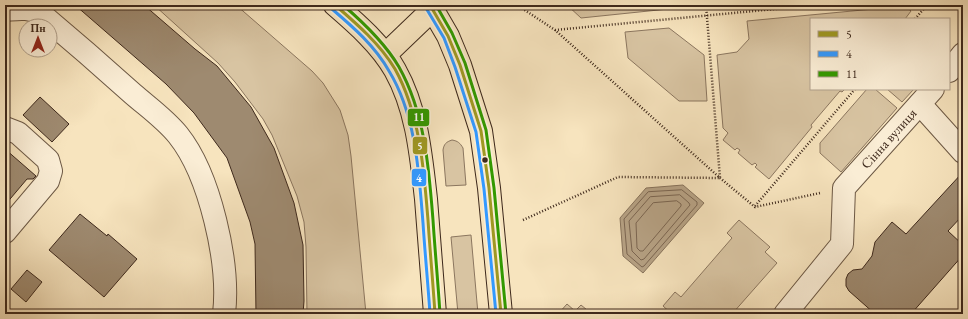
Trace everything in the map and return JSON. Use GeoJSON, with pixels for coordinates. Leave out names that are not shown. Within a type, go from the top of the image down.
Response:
{"type":"FeatureCollection","features":[{"type":"Feature","properties":{"kind":"main road"},"geometry":{"type":"LineString","coordinates":[[335,5],[366,34],[385,55],[395,70],[413,114],[420,149],[435,314]]}},
{"type":"Feature","properties":{"kind":"main road"},"geometry":{"type":"LineString","coordinates":[[385,55],[432,7],[448,36],[460,65],[481,131],[489,188],[501,314]]}},
{"type":"Feature","properties":{"kind":"street"},"geometry":{"type":"LineString","coordinates":[[5,10],[33,10],[41,14],[166,122],[185,144],[199,172],[217,229],[224,274],[224,314]]}},
{"type":"Feature","properties":{"kind":"street"},"geometry":{"type":"LineString","coordinates":[[950,70],[963,54]]}},
{"type":"Feature","properties":{"kind":"street"},"geometry":{"type":"LineString","coordinates":[[927,96],[961,147]]}},
{"type":"Feature","properties":{"kind":"street","name":"Сінна вулиця"},"geometry":{"type":"LineString","coordinates":[[844,188],[927,96]]}},
{"type":"Feature","properties":{"kind":"street"},"geometry":{"type":"LineString","coordinates":[[5,128],[18,133],[48,160],[51,171],[48,181],[5,232]]}},
{"type":"Feature","properties":{"kind":"street"},"geometry":{"type":"LineString","coordinates":[[785,314],[842,244],[844,188]]}},
{"type":"Feature","properties":{"kind":"path"},"geometry":{"type":"LineString","coordinates":[[517,5],[555,30],[720,178],[755,207]]}},
{"type":"Feature","properties":{"kind":"path"},"geometry":{"type":"LineString","coordinates":[[706,5],[720,178]]}},
{"type":"Feature","properties":{"kind":"path"},"geometry":{"type":"LineString","coordinates":[[555,30],[817,5]]}},
{"type":"Feature","properties":{"kind":"path"},"geometry":{"type":"LineString","coordinates":[[916,18],[927,5]]}},
{"type":"Feature","properties":{"kind":"path"},"geometry":{"type":"LineString","coordinates":[[755,207],[854,90]]}},
{"type":"Feature","properties":{"kind":"path"},"geometry":{"type":"LineString","coordinates":[[522,220],[618,177],[720,178]]}},
{"type":"Feature","properties":{"kind":"path"},"geometry":{"type":"LineString","coordinates":[[755,207],[844,188]]}},
{"type":"Feature","properties":{"kind":"shaded area"},"geometry":{"type":"Polygon","coordinates":[[[154,5],[236,5],[312,71],[323,83],[340,110],[348,135],[366,314],[307,314],[304,222],[297,196],[272,135],[263,119],[235,82],[218,63],[154,5]]]}},
{"type":"Feature","properties":{"kind":"shaded area"},"geometry":{"type":"Polygon","coordinates":[[[567,5],[667,5],[668,9],[581,18],[567,5]]]}},
{"type":"Feature","properties":{"kind":"shaded area"},"geometry":{"type":"Polygon","coordinates":[[[905,6],[911,11],[906,18],[810,18],[810,90],[844,90],[842,92],[840,91],[811,125],[812,127],[769,179],[755,167],[757,165],[755,163],[752,165],[738,153],[740,150],[737,148],[735,150],[723,140],[728,133],[723,128],[717,55],[737,52],[749,39],[747,21],[905,6]]]}},
{"type":"Feature","properties":{"kind":"shaded area"},"geometry":{"type":"Polygon","coordinates":[[[669,28],[704,55],[707,101],[679,101],[628,58],[625,32],[669,28]]]}},
{"type":"Feature","properties":{"kind":"shaded area"},"geometry":{"type":"Polygon","coordinates":[[[866,90],[876,90],[897,108],[841,172],[820,153],[820,143],[866,90]]]}},
{"type":"Feature","properties":{"kind":"shaded area"},"geometry":{"type":"Polygon","coordinates":[[[888,90],[913,90],[902,102],[888,90]]]}},
{"type":"Feature","properties":{"kind":"shaded area"},"geometry":{"type":"Polygon","coordinates":[[[452,140],[459,142],[463,148],[466,185],[446,186],[443,150],[444,146],[452,140]]]}},
{"type":"Feature","properties":{"kind":"shaded area"},"geometry":{"type":"Polygon","coordinates":[[[739,220],[770,247],[765,252],[777,263],[732,314],[672,314],[663,306],[675,292],[681,297],[732,238],[727,233],[739,220]]]}},
{"type":"Feature","properties":{"kind":"shaded area"},"geometry":{"type":"Polygon","coordinates":[[[471,235],[478,314],[458,314],[451,237],[471,235]]]}},
{"type":"Feature","properties":{"kind":"shaded area"},"geometry":{"type":"Polygon","coordinates":[[[567,304],[575,311],[581,305],[592,314],[558,314],[567,304]]]}},
{"type":"Feature","properties":{"kind":"water"},"geometry":{"type":"Polygon","coordinates":[[[683,185],[704,203],[643,273],[623,256],[620,218],[646,188],[683,185]]]}},
{"type":"Feature","properties":{"kind":"building"},"geometry":{"type":"Polygon","coordinates":[[[75,5],[144,5],[217,66],[251,107],[274,148],[294,203],[303,245],[303,314],[256,314],[255,244],[250,222],[227,158],[194,113],[166,84],[75,5]]]}},
{"type":"Feature","properties":{"kind":"building"},"geometry":{"type":"Polygon","coordinates":[[[40,97],[69,124],[52,142],[23,115],[40,97]]]}},
{"type":"Feature","properties":{"kind":"building"},"geometry":{"type":"Polygon","coordinates":[[[5,149],[36,176],[33,179],[27,179],[5,205],[5,149]]]}},
{"type":"Feature","properties":{"kind":"building"},"geometry":{"type":"Polygon","coordinates":[[[963,172],[963,215],[948,231],[963,245],[963,255],[911,314],[875,314],[849,291],[846,286],[848,274],[853,270],[862,269],[872,256],[875,242],[892,222],[906,234],[963,172]]]}},
{"type":"Feature","properties":{"kind":"building"},"geometry":{"type":"Polygon","coordinates":[[[80,214],[107,236],[108,234],[137,259],[104,297],[49,250],[80,214]]]}},
{"type":"Feature","properties":{"kind":"building"},"geometry":{"type":"Polygon","coordinates":[[[27,270],[42,282],[26,302],[11,289],[27,270]]]}},
{"type":"Feature","properties":{"kind":"transit line","name":"5"},"geometry":{"type":"LineString","coordinates":[[335,5],[368,35],[389,60],[403,86],[410,105],[422,162],[435,314]]}},
{"type":"Feature","properties":{"kind":"transit line","name":"11"},"geometry":{"type":"LineString","coordinates":[[343,5],[366,26],[393,58],[408,85],[415,103],[427,161],[440,314]]}},
{"type":"Feature","properties":{"kind":"transit line","name":"5"},"geometry":{"type":"LineString","coordinates":[[430,5],[448,36],[460,65],[481,131],[489,188],[501,314]]}},
{"type":"Feature","properties":{"kind":"transit line","name":"11"},"geometry":{"type":"LineString","coordinates":[[436,5],[452,33],[465,63],[486,130],[494,188],[506,314]]}},
{"type":"Feature","properties":{"kind":"transit line","name":"4"},"geometry":{"type":"LineString","coordinates":[[426,8],[444,38],[476,132],[484,189],[496,314]]}},
{"type":"Feature","properties":{"kind":"transit line","name":"4"},"geometry":{"type":"LineString","coordinates":[[332,9],[356,30],[377,53],[398,88],[405,106],[411,125],[418,165],[430,314]]}}]}
